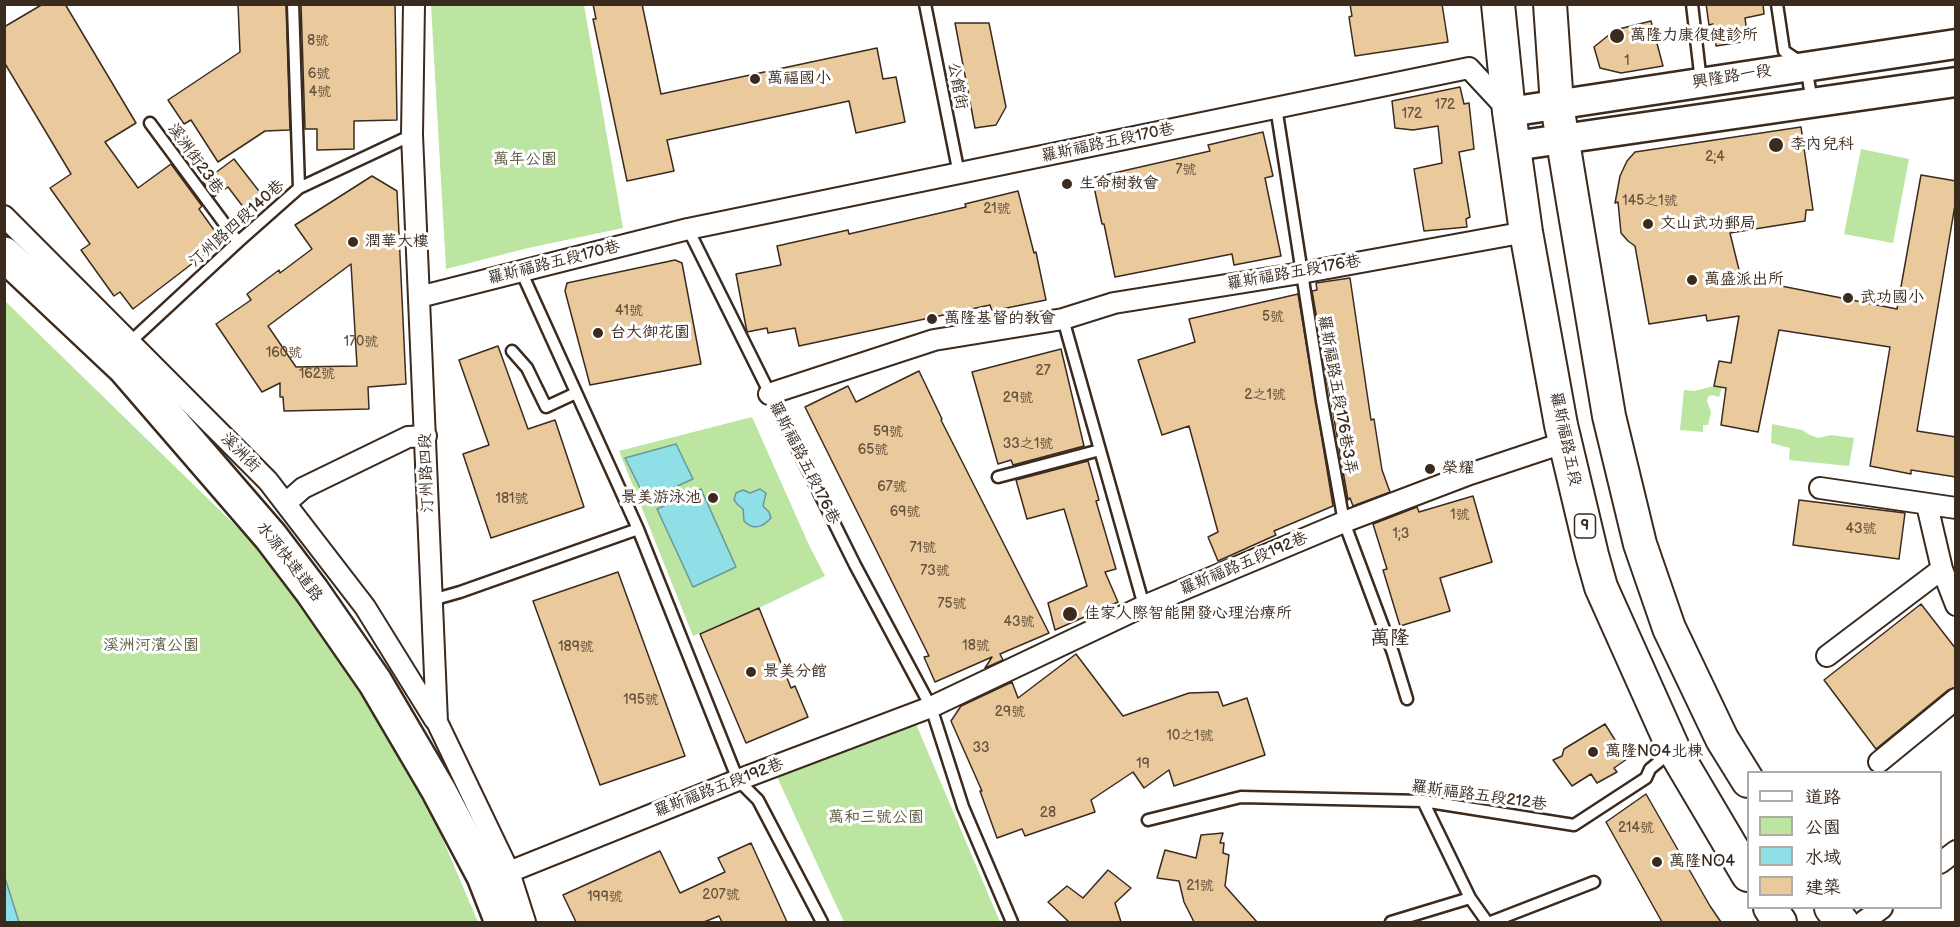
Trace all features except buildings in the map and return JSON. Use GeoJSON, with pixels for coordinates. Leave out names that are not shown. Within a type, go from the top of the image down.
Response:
{"type":"FeatureCollection","features":[{"type":"Feature","properties":{"kind":"highway","name":"水源快速道路"},"geometry":{"type":"LineString","coordinates":[[4,254],[125,368],[263,528],[312,591],[375,682],[440,790],[484,876],[501,922]]}},
{"type":"Feature","properties":{"kind":"highway","name":"水源快速道路"},"geometry":{"type":"LineString","coordinates":[[4,259],[98,343],[271,538],[400,724],[452,818],[501,922]]}},
{"type":"Feature","properties":{"kind":"main road","name":"羅斯福路五段"},"geometry":{"type":"LineString","coordinates":[[1498,4],[1509,112],[1526,232],[1566,442],[1601,587],[1674,750],[1747,872]]}},
{"type":"Feature","properties":{"kind":"main road"},"geometry":{"type":"LineString","coordinates":[[1530,4],[1534,35],[1557,105],[1564,138],[1610,416],[1640,544],[1669,628],[1722,739],[1747,778]]}},
{"type":"Feature","properties":{"kind":"main road"},"geometry":{"type":"LineString","coordinates":[[1550,4],[1557,105]]}},
{"type":"Feature","properties":{"kind":"main road","name":"興隆路一段"},"geometry":{"type":"LineString","coordinates":[[1509,112],[1956,44]]}},
{"type":"Feature","properties":{"kind":"main road"},"geometry":{"type":"LineString","coordinates":[[1514,146],[1956,82]]}},
{"type":"Feature","properties":{"kind":"main road"},"geometry":{"type":"LineString","coordinates":[[1771,909],[1780,922]]}},
{"type":"Feature","properties":{"kind":"main road"},"geometry":{"type":"LineString","coordinates":[[1832,909],[1842,922]]}},
{"type":"Feature","properties":{"kind":"street","name":"汀州路四段"},"geometry":{"type":"LineString","coordinates":[[414,4],[412,135],[436,722],[509,872],[525,922]]}},
{"type":"Feature","properties":{"kind":"street","name":"羅斯福路五段170巷"},"geometry":{"type":"LineString","coordinates":[[419,297],[688,229],[1469,68],[1509,112]]}},
{"type":"Feature","properties":{"kind":"street","name":"溪洲街"},"geometry":{"type":"LineString","coordinates":[[4,216],[268,481],[365,607],[436,722]]}},
{"type":"Feature","properties":{"kind":"street","name":"羅斯福路五段176巷"},"geometry":{"type":"LineString","coordinates":[[769,394],[934,340],[1063,319],[1114,303],[1302,273],[1526,232]]}},
{"type":"Feature","properties":{"kind":"street"},"geometry":{"type":"LineString","coordinates":[[286,503],[303,488],[408,437],[426,436]]}},
{"type":"Feature","properties":{"kind":"street","name":"羅斯福路五段192巷"},"geometry":{"type":"LineString","coordinates":[[509,872],[738,780],[931,707],[1144,606],[1344,522],[1470,474],[1566,442]]}},
{"type":"Feature","properties":{"kind":"street"},"geometry":{"type":"LineString","coordinates":[[1820,488],[1956,508]]}},
{"type":"Feature","properties":{"kind":"street"},"geometry":{"type":"LineString","coordinates":[[1927,505],[1942,569],[1956,605]]}},
{"type":"Feature","properties":{"kind":"street"},"geometry":{"type":"LineString","coordinates":[[1827,656],[1942,569]]}},
{"type":"Feature","properties":{"kind":"street"},"geometry":{"type":"LineString","coordinates":[[1879,762],[1956,699]]}},
{"type":"Feature","properties":{"kind":"street"},"geometry":{"type":"LineString","coordinates":[[1942,861],[1956,851]]}},
{"type":"Feature","properties":{"kind":"street"},"geometry":{"type":"LineString","coordinates":[[1863,922],[1881,909]]}},
{"type":"Feature","properties":{"kind":"lane"},"geometry":{"type":"LineString","coordinates":[[293,4],[299,188]]}},
{"type":"Feature","properties":{"kind":"lane","name":"公館街"},"geometry":{"type":"LineString","coordinates":[[925,4],[959,174]]}},
{"type":"Feature","properties":{"kind":"lane"},"geometry":{"type":"LineString","coordinates":[[1692,4],[1701,82]]}},
{"type":"Feature","properties":{"kind":"lane"},"geometry":{"type":"LineString","coordinates":[[1777,4],[1784,51],[1806,66],[1812,102]]}},
{"type":"Feature","properties":{"kind":"lane","name":"羅斯福路五段176巷3弄"},"geometry":{"type":"LineString","coordinates":[[1276,107],[1344,522],[1393,653],[1407,699]]}},
{"type":"Feature","properties":{"kind":"lane","name":"溪洲街23巷"},"geometry":{"type":"LineString","coordinates":[[150,123],[238,242]]}},
{"type":"Feature","properties":{"kind":"lane","name":"汀州路四段140巷"},"geometry":{"type":"LineString","coordinates":[[130,342],[299,188],[412,135]]}},
{"type":"Feature","properties":{"kind":"lane"},"geometry":{"type":"LineString","coordinates":[[688,229],[769,394]]}},
{"type":"Feature","properties":{"kind":"lane"},"geometry":{"type":"LineString","coordinates":[[520,271],[638,529],[738,780],[758,800],[822,922]]}},
{"type":"Feature","properties":{"kind":"lane"},"geometry":{"type":"LineString","coordinates":[[1063,319],[1144,606]]}},
{"type":"Feature","properties":{"kind":"lane"},"geometry":{"type":"LineString","coordinates":[[512,351],[527,368],[546,407],[576,393]]}},
{"type":"Feature","properties":{"kind":"lane","name":"羅斯福路五段176巷"},"geometry":{"type":"LineString","coordinates":[[769,394],[855,565],[931,707]]}},
{"type":"Feature","properties":{"kind":"lane"},"geometry":{"type":"LineString","coordinates":[[998,477],[1100,450]]}},
{"type":"Feature","properties":{"kind":"lane"},"geometry":{"type":"LineString","coordinates":[[432,600],[638,529]]}},
{"type":"Feature","properties":{"kind":"lane"},"geometry":{"type":"LineString","coordinates":[[931,707],[963,807],[1012,922]]}},
{"type":"Feature","properties":{"kind":"lane","name":"羅斯福路五段212巷"},"geometry":{"type":"LineString","coordinates":[[1148,820],[1241,797],[1423,801],[1574,825],[1646,778],[1650,769],[1674,750]]}},
{"type":"Feature","properties":{"kind":"lane"},"geometry":{"type":"LineString","coordinates":[[1423,801],[1470,898],[1489,922],[1594,882]]}},
{"type":"Feature","properties":{"kind":"lane"},"geometry":{"type":"LineString","coordinates":[[1391,922],[1470,898]]}},
{"type":"Feature","properties":{"kind":"green space","name":"萬年公園"},"geometry":{"type":"Polygon","coordinates":[[[431,5],[584,5],[623,228],[528,248],[446,269],[431,5]]]}},
{"type":"Feature","properties":{"kind":"green space"},"geometry":{"type":"Polygon","coordinates":[[[1861,149],[1909,159],[1893,243],[1844,234],[1861,149]]]}},
{"type":"Feature","properties":{"kind":"green space","name":"溪洲河濱公園"},"geometry":{"type":"Polygon","coordinates":[[[5,301],[279,568],[403,756],[441,835],[478,922],[19,922],[5,878],[5,301]]]}},
{"type":"Feature","properties":{"kind":"green space"},"geometry":{"type":"Polygon","coordinates":[[[1714,386],[1722,387],[1719,397],[1712,395],[1708,397],[1711,412],[1708,425],[1703,425],[1703,432],[1680,430],[1684,390],[1694,391],[1714,386]]]}},
{"type":"Feature","properties":{"kind":"green space","name":"景美游泳池"},"geometry":{"type":"Polygon","coordinates":[[[752,417],[825,576],[759,608],[693,636],[619,451],[752,417]]]}},
{"type":"Feature","properties":{"kind":"green space"},"geometry":{"type":"Polygon","coordinates":[[[1772,424],[1802,430],[1818,438],[1831,435],[1854,438],[1849,466],[1789,460],[1790,448],[1771,443],[1772,424]]]}},
{"type":"Feature","properties":{"kind":"green space","name":"萬和三號公園"},"geometry":{"type":"Polygon","coordinates":[[[916,724],[1000,922],[844,922],[777,777],[916,724]]]}},
{"type":"Feature","properties":{"kind":"water"},"geometry":{"type":"Polygon","coordinates":[[[676,444],[693,479],[646,500],[625,458],[676,444]]]}},
{"type":"Feature","properties":{"kind":"water"},"geometry":{"type":"Polygon","coordinates":[[[701,489],[736,567],[693,587],[657,509],[701,489]]]}},
{"type":"Feature","properties":{"kind":"water"},"geometry":{"type":"Polygon","coordinates":[[[760,489],[766,493],[763,506],[771,518],[765,524],[754,527],[744,521],[743,509],[734,500],[736,493],[743,490],[750,493],[760,489]]]}},
{"type":"Feature","properties":{"kind":"water"},"geometry":{"type":"Polygon","coordinates":[[[5,878],[19,922],[5,922],[5,878]]]}},
{"type":"Feature","properties":{"kind":"place","name":"萬隆力康復健診所"},"geometry":{"type":"Point","coordinates":[1617,36]}},
{"type":"Feature","properties":{"kind":"place","name":"萬福國小"},"geometry":{"type":"Point","coordinates":[755,79]}},
{"type":"Feature","properties":{"kind":"place","name":"李內兒科"},"geometry":{"type":"Point","coordinates":[1776,145]}},
{"type":"Feature","properties":{"kind":"place","name":"生命樹教會"},"geometry":{"type":"Point","coordinates":[1067,184]}},
{"type":"Feature","properties":{"kind":"place","name":"文山武功郵局"},"geometry":{"type":"Point","coordinates":[1648,224]}},
{"type":"Feature","properties":{"kind":"place","name":"潤華大樓"},"geometry":{"type":"Point","coordinates":[353,242]}},
{"type":"Feature","properties":{"kind":"place","name":"萬盛派出所"},"geometry":{"type":"Point","coordinates":[1692,280]}},
{"type":"Feature","properties":{"kind":"place","name":"武功國小"},"geometry":{"type":"Point","coordinates":[1848,298]}},
{"type":"Feature","properties":{"kind":"place","name":"萬隆基督的教會"},"geometry":{"type":"Point","coordinates":[932,319]}},
{"type":"Feature","properties":{"kind":"place","name":"台大御花園"},"geometry":{"type":"Point","coordinates":[598,333]}},
{"type":"Feature","properties":{"kind":"place","name":"榮耀"},"geometry":{"type":"Point","coordinates":[1430,469]}},
{"type":"Feature","properties":{"kind":"place","name":"景美游泳池"},"geometry":{"type":"Point","coordinates":[713,498]}},
{"type":"Feature","properties":{"kind":"place","name":"佳家人際智能開發心理治療所"},"geometry":{"type":"Point","coordinates":[1070,614]}},
{"type":"Feature","properties":{"kind":"place","name":"景美分館"},"geometry":{"type":"Point","coordinates":[751,672]}},
{"type":"Feature","properties":{"kind":"place","name":"萬隆NO4北棟"},"geometry":{"type":"Point","coordinates":[1593,752]}},
{"type":"Feature","properties":{"kind":"place","name":"萬隆NO4"},"geometry":{"type":"Point","coordinates":[1657,862]}},
{"type":"Feature","properties":{"kind":"district","name":"萬隆"},"geometry":{"type":"Point","coordinates":[1390,639]}}]}
